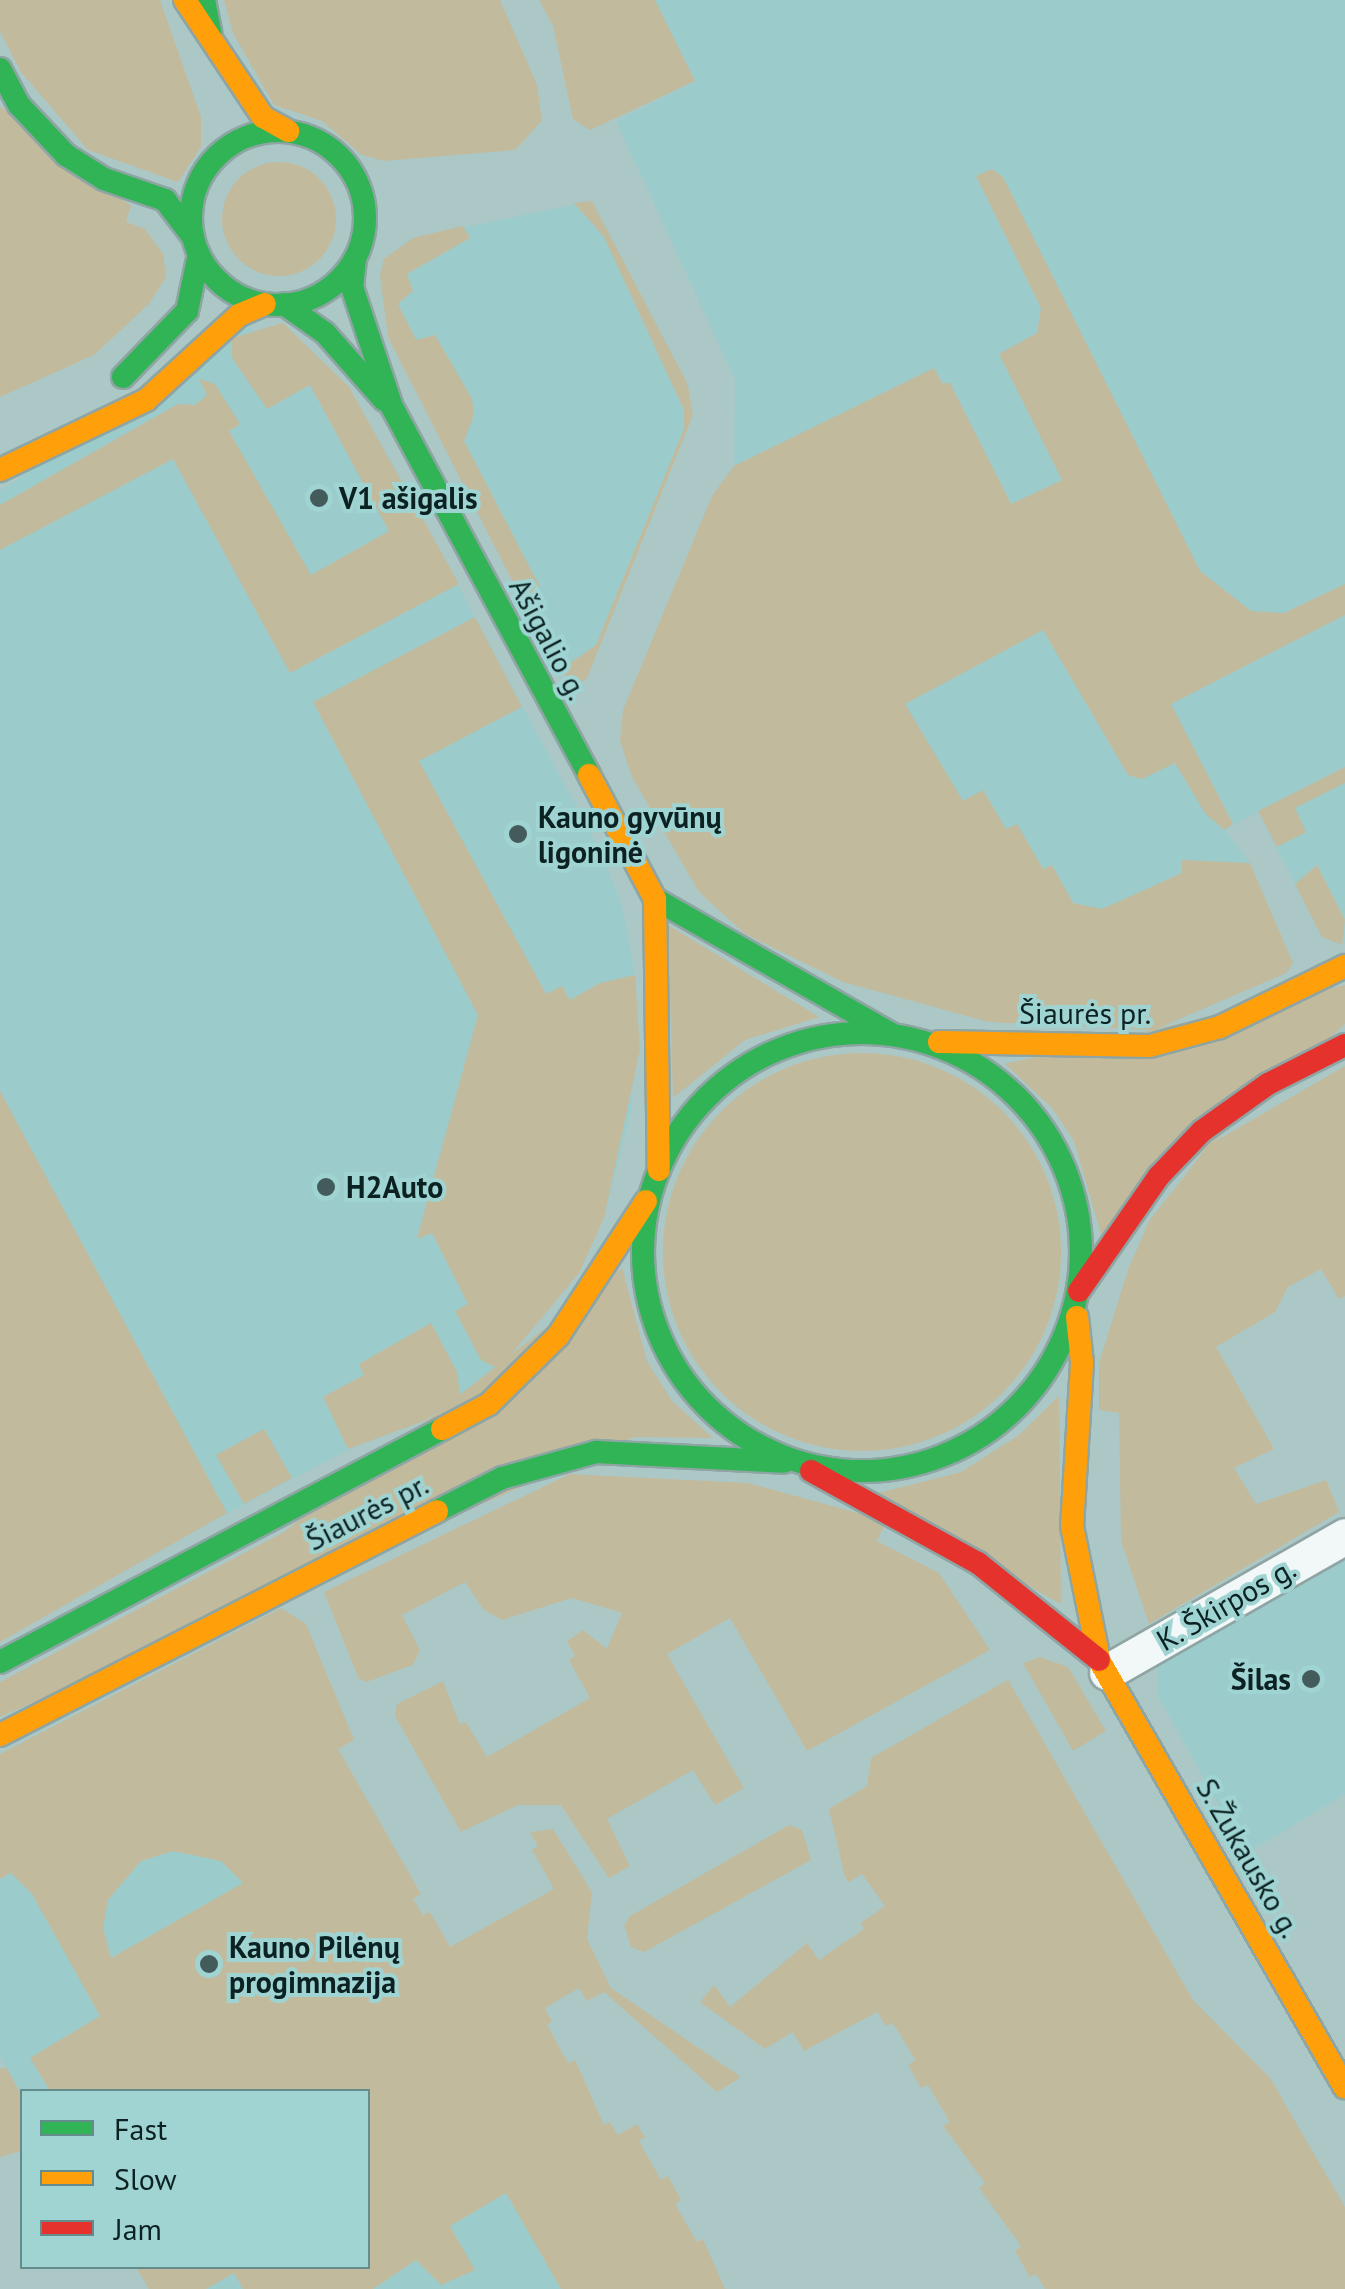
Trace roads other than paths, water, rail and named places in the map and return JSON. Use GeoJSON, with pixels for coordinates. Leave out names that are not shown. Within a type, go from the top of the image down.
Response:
{"type":"FeatureCollection","features":[{"type":"Feature","properties":{"kind":"main road"},"geometry":{"type":"LineString","coordinates":[[0,470],[49,443],[146,400],[240,315],[325,291],[355,259],[365,224],[359,185],[337,153],[263,117],[210,32],[183,0]]}},
{"type":"Feature","properties":{"kind":"main road"},"geometry":{"type":"LineString","coordinates":[[183,0],[203,71]]}},
{"type":"Feature","properties":{"kind":"main road"},"geometry":{"type":"LineString","coordinates":[[204,0],[210,32]]}},
{"type":"Feature","properties":{"kind":"main road"},"geometry":{"type":"LineString","coordinates":[[0,69],[19,104],[66,155],[104,179],[165,200],[227,288],[275,304]]}},
{"type":"Feature","properties":{"kind":"main road"},"geometry":{"type":"LineString","coordinates":[[49,443],[178,323],[198,282],[192,210],[209,165],[214,120]]}},
{"type":"Feature","properties":{"kind":"main road"},"geometry":{"type":"LineString","coordinates":[[209,165],[244,138],[288,131]]}},
{"type":"Feature","properties":{"kind":"main road","name":"Ašigalio g."},"geometry":{"type":"LineString","coordinates":[[355,259],[358,312],[379,356],[392,407],[655,900],[660,1170]]}},
{"type":"Feature","properties":{"kind":"main road","name":"Ašigalio g."},"geometry":{"type":"LineString","coordinates":[[275,304],[326,332],[353,372],[392,407]]}},
{"type":"Feature","properties":{"kind":"main road"},"geometry":{"type":"LineString","coordinates":[[655,900],[894,1035]]}},
{"type":"Feature","properties":{"kind":"main road","name":"Šiaurės pr."},"geometry":{"type":"LineString","coordinates":[[929,1042],[1150,1046],[1220,1027],[1345,966]]}},
{"type":"Feature","properties":{"kind":"main road"},"geometry":{"type":"LineString","coordinates":[[651,1192],[660,1170],[704,1100],[736,1073],[812,1039],[894,1035],[929,1042]]}},
{"type":"Feature","properties":{"kind":"main road","name":"S. Žukausko g."},"geometry":{"type":"LineString","coordinates":[[929,1042],[993,1076],[1048,1136],[1078,1211],[1082,1363],[1072,1526],[1103,1666],[1345,2087]]}},
{"type":"Feature","properties":{"kind":"main road"},"geometry":{"type":"LineString","coordinates":[[1078,1299],[1159,1176],[1202,1131],[1268,1084],[1345,1044]]}},
{"type":"Feature","properties":{"kind":"main road","name":"Šiaurės pr."},"geometry":{"type":"LineString","coordinates":[[0,1662],[488,1404],[558,1336],[651,1192]]}},
{"type":"Feature","properties":{"kind":"main road","name":"S. Žukausko g."},"geometry":{"type":"LineString","coordinates":[[651,1192],[644,1266],[660,1337],[700,1399],[727,1424],[978,1563],[1103,1666]]}},
{"type":"Feature","properties":{"kind":"main road","name":"Šiaurės pr."},"geometry":{"type":"LineString","coordinates":[[0,1735],[502,1478],[554,1461],[625,1451],[794,1463],[853,1472],[907,1467],[954,1452],[999,1424],[1033,1390],[1060,1352],[1078,1299]]}},
{"type":"Feature","properties":{"kind":"street","name":"K. Škirpos g."},"geometry":{"type":"LineString","coordinates":[[1103,1666],[1345,1536]]}},
{"type":"Feature","properties":{"kind":"place","name":"V1 ašigalis"},"geometry":{"type":"Point","coordinates":[319,498]}},
{"type":"Feature","properties":{"kind":"place","name":"Kauno gyvūnų ligoninė"},"geometry":{"type":"Point","coordinates":[518,834]}},
{"type":"Feature","properties":{"kind":"place","name":"H2Auto"},"geometry":{"type":"Point","coordinates":[326,1187]}},
{"type":"Feature","properties":{"kind":"place","name":"Šilas"},"geometry":{"type":"Point","coordinates":[1311,1679]}},
{"type":"Feature","properties":{"kind":"place","name":"Kauno Pilėnų progimnazija"},"geometry":{"type":"Point","coordinates":[209,1964]}}]}
